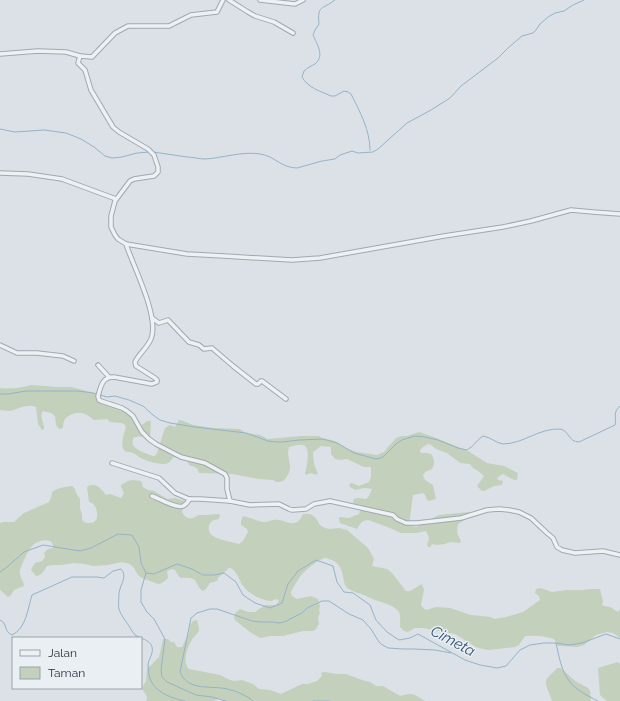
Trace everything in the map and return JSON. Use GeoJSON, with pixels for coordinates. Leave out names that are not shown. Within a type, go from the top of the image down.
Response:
{"type":"FeatureCollection","features":[{"type":"Feature","properties":{"kind":"street"},"geometry":{"type":"LineString","coordinates":[[0,54],[38,51],[66,52],[80,56],[92,57],[115,33],[128,26],[169,26],[191,15],[217,12],[223,0]]}},
{"type":"Feature","properties":{"kind":"street"},"geometry":{"type":"LineString","coordinates":[[229,0],[255,16],[274,22],[293,33]]}},
{"type":"Feature","properties":{"kind":"street"},"geometry":{"type":"LineString","coordinates":[[260,0],[295,4],[303,0]]}},
{"type":"Feature","properties":{"kind":"street"},"geometry":{"type":"LineString","coordinates":[[80,56],[78,63],[86,70],[90,90],[113,127],[119,132],[148,148],[154,155],[158,167],[158,172],[154,176],[130,181],[116,199],[111,216],[111,227],[118,239],[126,244],[187,254],[281,259],[320,258],[503,227],[571,210],[620,214]]}},
{"type":"Feature","properties":{"kind":"street"},"geometry":{"type":"LineString","coordinates":[[0,173],[28,174],[62,180],[116,199]]}},
{"type":"Feature","properties":{"kind":"street"},"geometry":{"type":"LineString","coordinates":[[98,365],[109,377],[152,384],[156,383],[157,380],[136,366],[135,362],[151,339],[153,325],[142,284],[126,244]]}},
{"type":"Feature","properties":{"kind":"street"},"geometry":{"type":"LineString","coordinates":[[152,318],[159,323],[168,320],[189,342],[199,345],[204,349],[212,348],[256,384],[262,381],[286,399]]}},
{"type":"Feature","properties":{"kind":"street"},"geometry":{"type":"LineString","coordinates":[[0,345],[17,353],[37,353],[63,356],[74,361]]}},
{"type":"Feature","properties":{"kind":"street"},"geometry":{"type":"LineString","coordinates":[[109,377],[103,382],[98,396],[99,400],[128,411],[133,416],[142,432],[148,439],[156,444],[181,456],[205,463],[225,474],[227,478],[227,489],[230,501]]}},
{"type":"Feature","properties":{"kind":"street"},"geometry":{"type":"LineString","coordinates":[[112,463],[159,478],[175,493],[190,499],[230,501],[250,505],[279,504],[292,510],[306,509],[314,504],[330,501],[393,514],[397,519],[406,523],[460,518],[487,510],[509,510],[519,512],[531,518],[553,538],[558,547],[562,550],[575,553],[603,551],[620,555]]}},
{"type":"Feature","properties":{"kind":"street"},"geometry":{"type":"LineString","coordinates":[[152,496],[180,506],[183,506],[190,499]]}},
{"type":"Feature","properties":{"kind":"green space"},"geometry":{"type":"Polygon","coordinates":[[[30,385],[71,387],[95,393],[97,399],[114,402],[131,417],[138,428],[146,422],[151,421],[150,438],[133,438],[133,445],[136,449],[153,456],[157,453],[165,428],[170,425],[175,427],[179,420],[193,425],[213,428],[240,429],[246,433],[260,435],[268,439],[319,436],[335,441],[346,448],[357,452],[377,455],[384,452],[396,438],[419,432],[468,451],[487,463],[504,466],[518,473],[517,480],[511,479],[503,474],[497,478],[498,480],[503,481],[502,485],[494,486],[482,491],[477,486],[484,476],[470,464],[460,463],[447,453],[436,449],[430,444],[423,447],[420,452],[431,454],[434,460],[432,469],[425,472],[423,475],[425,480],[433,485],[436,499],[429,501],[423,493],[413,495],[409,525],[417,527],[423,521],[439,515],[469,512],[468,518],[458,524],[457,533],[461,541],[460,543],[450,542],[437,545],[433,544],[429,547],[427,546],[429,538],[426,531],[401,533],[368,520],[360,524],[357,529],[340,523],[339,517],[349,518],[359,514],[363,505],[354,504],[354,499],[366,499],[369,496],[372,489],[365,488],[355,490],[350,487],[349,484],[352,483],[359,486],[369,482],[371,477],[371,467],[364,467],[347,459],[335,459],[331,454],[331,447],[321,446],[313,452],[318,473],[316,475],[311,473],[306,475],[307,449],[303,445],[289,447],[288,456],[290,470],[285,479],[281,482],[232,474],[199,473],[197,468],[189,465],[187,460],[174,457],[166,464],[159,464],[140,458],[132,452],[126,452],[122,443],[126,427],[121,423],[110,422],[107,419],[94,420],[85,414],[76,413],[66,419],[63,428],[59,429],[56,425],[55,416],[51,413],[43,411],[41,415],[44,429],[42,430],[38,424],[36,407],[23,407],[10,411],[0,410],[0,388],[15,388],[30,385]]]}},
{"type":"Feature","properties":{"kind":"green space"},"geometry":{"type":"Polygon","coordinates":[[[132,480],[141,481],[143,487],[154,491],[167,499],[175,498],[185,501],[182,512],[187,518],[194,518],[198,515],[219,514],[219,519],[210,523],[210,533],[214,537],[239,544],[243,541],[248,532],[247,529],[241,525],[243,516],[263,522],[278,520],[293,523],[297,522],[303,514],[310,514],[315,517],[320,525],[325,528],[339,528],[347,530],[368,548],[374,559],[372,566],[387,569],[406,591],[410,591],[422,584],[424,590],[421,605],[426,610],[436,607],[450,608],[471,615],[495,619],[523,612],[540,600],[539,596],[535,593],[536,589],[541,588],[552,592],[600,589],[603,601],[602,605],[610,607],[618,612],[620,609],[620,638],[613,633],[607,632],[596,635],[584,645],[577,647],[558,646],[554,639],[547,637],[525,636],[519,645],[515,647],[489,650],[476,647],[455,634],[423,628],[415,628],[408,632],[404,631],[400,627],[400,616],[397,609],[346,587],[341,568],[334,561],[325,558],[316,562],[302,574],[291,592],[292,596],[297,599],[311,596],[318,599],[320,606],[318,618],[319,624],[313,631],[303,631],[283,636],[260,638],[236,621],[234,618],[235,613],[240,609],[248,612],[255,612],[265,605],[276,605],[279,601],[277,599],[271,601],[264,600],[252,594],[245,589],[237,574],[231,568],[229,568],[218,578],[217,581],[210,583],[203,591],[194,579],[181,578],[173,569],[167,571],[168,578],[162,583],[158,584],[142,578],[130,564],[122,562],[93,566],[74,563],[53,565],[47,566],[41,574],[36,576],[31,570],[35,563],[42,561],[45,557],[44,553],[48,549],[53,548],[53,544],[51,542],[45,540],[32,546],[23,562],[20,573],[24,586],[14,590],[8,597],[0,590],[0,523],[14,522],[24,513],[49,502],[54,490],[72,486],[80,499],[82,520],[90,523],[97,519],[97,513],[94,505],[89,501],[88,486],[94,485],[100,488],[106,495],[110,494],[121,498],[124,493],[121,485],[132,480]]]}},
{"type":"Feature","properties":{"kind":"green space"},"geometry":{"type":"Polygon","coordinates":[[[197,620],[199,630],[190,643],[186,655],[186,663],[189,669],[220,675],[234,681],[242,680],[253,684],[259,689],[270,690],[281,694],[302,684],[317,681],[322,676],[321,673],[324,672],[346,674],[370,682],[376,686],[383,686],[400,696],[413,694],[425,701],[224,701],[218,699],[214,701],[146,701],[147,696],[142,688],[146,681],[147,669],[159,657],[163,639],[168,639],[171,642],[174,642],[177,647],[182,647],[189,633],[190,625],[193,621],[197,620]]]}},
{"type":"Feature","properties":{"kind":"green space"},"geometry":{"type":"Polygon","coordinates":[[[618,662],[620,664],[620,701],[607,701],[600,695],[598,668],[618,662]]]}},
{"type":"Feature","properties":{"kind":"green space"},"geometry":{"type":"Polygon","coordinates":[[[557,668],[561,668],[575,681],[588,688],[590,691],[591,701],[552,701],[546,686],[546,681],[557,668]]]}},
{"type":"Feature","properties":{"kind":"waterway"},"geometry":{"type":"LineString","coordinates":[[335,0],[320,11],[319,24],[313,35],[320,54],[318,61],[304,71],[302,77],[311,87],[331,96],[335,96],[344,91],[351,94],[366,128],[370,143],[370,150]]}},
{"type":"Feature","properties":{"kind":"waterway"},"geometry":{"type":"LineString","coordinates":[[153,152],[205,159],[253,153],[265,155],[282,164],[297,168],[335,159],[340,155],[352,151],[358,153],[373,152],[407,123],[450,98],[461,86],[498,58],[522,36],[533,33],[548,17],[555,13],[564,11],[584,0]]}},
{"type":"Feature","properties":{"kind":"waterway"},"geometry":{"type":"LineString","coordinates":[[0,129],[15,132],[44,130],[66,133],[81,139],[105,156],[112,158],[150,152]]}},
{"type":"Feature","properties":{"kind":"waterway"},"geometry":{"type":"LineString","coordinates":[[0,394],[26,391],[78,391],[107,397],[115,396],[143,406],[160,420],[170,423],[246,433],[268,441],[276,442],[323,439],[337,443],[354,453],[376,459],[384,456],[402,440],[415,436],[438,440],[467,450],[483,436],[503,444],[517,442],[552,429],[560,429],[565,431],[573,440],[579,442],[615,425],[615,413],[620,406]]}},
{"type":"Feature","properties":{"kind":"waterway","name":"Cimeta"},"geometry":{"type":"LineString","coordinates":[[0,572],[24,552],[43,545],[80,551],[91,548],[118,534],[132,535],[139,547],[141,563],[146,573],[154,574],[177,564],[192,569],[203,575],[224,573],[236,582],[243,595],[255,603],[270,608],[282,603],[288,584],[298,571],[316,560],[333,566],[337,582],[344,592],[353,593],[370,605],[376,620],[387,632],[399,640],[410,638],[418,634],[465,660],[480,665],[497,668],[506,666],[520,650],[530,645],[544,643],[569,645],[582,643],[606,634],[620,639]]}},
{"type":"Feature","properties":{"kind":"waterway"},"geometry":{"type":"LineString","coordinates":[[0,620],[4,623],[7,631],[12,635],[17,632],[23,623],[28,612],[32,595],[72,577],[104,578],[113,571],[121,569],[124,578],[119,593],[119,609],[135,635],[139,637]]}},
{"type":"Feature","properties":{"kind":"waterway"},"geometry":{"type":"LineString","coordinates":[[146,573],[141,590],[141,602],[147,612],[154,619],[165,639],[161,670],[162,677],[167,682],[196,695],[226,701]]}},
{"type":"Feature","properties":{"kind":"waterway"},"geometry":{"type":"LineString","coordinates":[[253,701],[244,695],[227,689],[188,683],[180,672],[191,618],[197,613],[210,609],[217,609],[252,621],[280,623],[287,621],[302,613],[307,608],[322,601],[329,601],[349,614],[363,620],[379,642],[388,648],[435,650],[451,653]]}},
{"type":"Feature","properties":{"kind":"waterway"},"geometry":{"type":"LineString","coordinates":[[142,638],[149,642],[152,647],[152,652],[148,663],[151,681],[162,693],[185,701]]}},
{"type":"Feature","properties":{"kind":"waterway"},"geometry":{"type":"LineString","coordinates":[[556,643],[562,668],[567,678],[579,690],[598,701]]}},
{"type":"Feature","properties":{"kind":"waterway"},"geometry":{"type":"LineString","coordinates":[[313,701],[330,701]]}}]}
